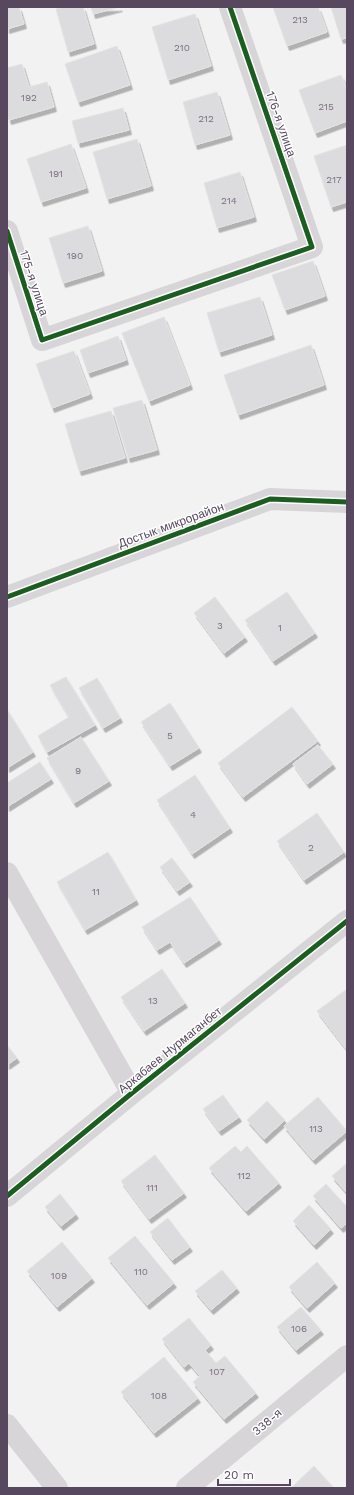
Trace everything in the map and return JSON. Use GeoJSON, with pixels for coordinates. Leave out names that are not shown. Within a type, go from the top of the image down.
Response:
{"type":"FeatureCollection","features":[{"type":"Feature","properties":{"kind":"street","name":"176-я улица"},"geometry":{"type":"LineString","coordinates":[[42,340],[312,247],[230,7]]}},
{"type":"Feature","properties":{"kind":"street","name":"175-я улица"},"geometry":{"type":"LineString","coordinates":[[7,231],[42,340]]}},
{"type":"Feature","properties":{"kind":"street","name":"Достык микрорайон"},"geometry":{"type":"LineString","coordinates":[[7,597],[270,499],[347,502]]}},
{"type":"Feature","properties":{"kind":"street"},"geometry":{"type":"LineString","coordinates":[[7,873],[132,1093]]}},
{"type":"Feature","properties":{"kind":"street","name":"Аркабаев Нурмаганбет"},"geometry":{"type":"LineString","coordinates":[[7,1196],[132,1093],[347,921]]}},
{"type":"Feature","properties":{"kind":"street","name":"338-я"},"geometry":{"type":"LineString","coordinates":[[188,1488],[347,1356]]}},
{"type":"Feature","properties":{"kind":"street"},"geometry":{"type":"LineString","coordinates":[[7,1425],[57,1488]]}},
{"type":"Feature","properties":{"kind":"building"},"geometry":{"type":"Polygon","coordinates":[[[7,7],[19,7],[24,24],[7,29],[7,7]]]}},
{"type":"Feature","properties":{"kind":"building"},"geometry":{"type":"Polygon","coordinates":[[[64,7],[83,7],[94,44],[68,52],[56,9],[64,7]]]}},
{"type":"Feature","properties":{"kind":"building"},"geometry":{"type":"Polygon","coordinates":[[[91,7],[120,7],[93,14],[91,7]]]}},
{"type":"Feature","properties":{"kind":"building"},"geometry":{"type":"Polygon","coordinates":[[[273,7],[318,7],[327,32],[287,46],[273,7]]]}},
{"type":"Feature","properties":{"kind":"building"},"geometry":{"type":"Polygon","coordinates":[[[331,7],[347,7],[347,38],[341,39],[331,7]]]}},
{"type":"Feature","properties":{"kind":"building"},"geometry":{"type":"Polygon","coordinates":[[[195,14],[211,66],[168,80],[152,27],[195,14]]]}},
{"type":"Feature","properties":{"kind":"building"},"geometry":{"type":"Polygon","coordinates":[[[117,46],[130,85],[78,102],[65,64],[117,46]]]}},
{"type":"Feature","properties":{"kind":"building"},"geometry":{"type":"Polygon","coordinates":[[[22,64],[29,87],[47,82],[54,107],[9,120],[7,113],[7,68],[22,64]]]}},
{"type":"Feature","properties":{"kind":"building"},"geometry":{"type":"Polygon","coordinates":[[[341,75],[347,90],[347,121],[315,133],[299,90],[341,75]]]}},
{"type":"Feature","properties":{"kind":"building"},"geometry":{"type":"Polygon","coordinates":[[[217,92],[230,135],[195,145],[183,102],[217,92]]]}},
{"type":"Feature","properties":{"kind":"building"},"geometry":{"type":"Polygon","coordinates":[[[123,108],[129,130],[78,143],[72,121],[123,108]]]}},
{"type":"Feature","properties":{"kind":"building"},"geometry":{"type":"Polygon","coordinates":[[[137,139],[151,186],[107,199],[93,152],[137,139]]]}},
{"type":"Feature","properties":{"kind":"building"},"geometry":{"type":"Polygon","coordinates":[[[71,144],[86,188],[41,202],[27,159],[71,144]]]}},
{"type":"Feature","properties":{"kind":"building"},"geometry":{"type":"Polygon","coordinates":[[[347,145],[347,202],[331,207],[314,156],[347,145]]]}},
{"type":"Feature","properties":{"kind":"building"},"geometry":{"type":"Polygon","coordinates":[[[240,172],[254,217],[217,228],[204,183],[240,172]]]}},
{"type":"Feature","properties":{"kind":"building"},"geometry":{"type":"Polygon","coordinates":[[[88,226],[102,271],[63,283],[49,238],[88,226]]]}},
{"type":"Feature","properties":{"kind":"building"},"geometry":{"type":"Polygon","coordinates":[[[313,261],[325,296],[285,310],[272,275],[313,261]]]}},
{"type":"Feature","properties":{"kind":"building"},"geometry":{"type":"Polygon","coordinates":[[[260,297],[272,335],[219,352],[207,313],[260,297]]]}},
{"type":"Feature","properties":{"kind":"building"},"geometry":{"type":"Polygon","coordinates":[[[164,317],[190,385],[149,401],[122,333],[164,317]]]}},
{"type":"Feature","properties":{"kind":"building"},"geometry":{"type":"Polygon","coordinates":[[[118,336],[126,360],[88,373],[80,350],[118,336]]]}},
{"type":"Feature","properties":{"kind":"building"},"geometry":{"type":"Polygon","coordinates":[[[311,345],[324,385],[238,415],[224,375],[311,345]]]}},
{"type":"Feature","properties":{"kind":"building"},"geometry":{"type":"Polygon","coordinates":[[[74,351],[90,394],[52,408],[36,364],[74,351]]]}},
{"type":"Feature","properties":{"kind":"building"},"geometry":{"type":"Polygon","coordinates":[[[142,400],[157,450],[128,458],[113,408],[142,400]]]}},
{"type":"Feature","properties":{"kind":"building"},"geometry":{"type":"Polygon","coordinates":[[[111,411],[125,458],[79,471],[65,424],[111,411]]]}},
{"type":"Feature","properties":{"kind":"building"},"geometry":{"type":"Polygon","coordinates":[[[287,592],[315,633],[273,661],[245,620],[287,592]]]}},
{"type":"Feature","properties":{"kind":"building"},"geometry":{"type":"Polygon","coordinates":[[[215,597],[245,637],[224,653],[194,613],[215,597]]]}},
{"type":"Feature","properties":{"kind":"building"},"geometry":{"type":"Polygon","coordinates":[[[66,677],[95,725],[47,752],[38,736],[69,717],[50,685],[66,677]]]}},
{"type":"Feature","properties":{"kind":"building"},"geometry":{"type":"Polygon","coordinates":[[[97,678],[120,718],[103,728],[79,688],[97,678]]]}},
{"type":"Feature","properties":{"kind":"building"},"geometry":{"type":"Polygon","coordinates":[[[170,703],[199,748],[170,766],[141,722],[170,703]]]}},
{"type":"Feature","properties":{"kind":"building"},"geometry":{"type":"Polygon","coordinates":[[[292,707],[318,741],[243,797],[218,763],[292,707]]]}},
{"type":"Feature","properties":{"kind":"building"},"geometry":{"type":"Polygon","coordinates":[[[8,711],[33,752],[7,768],[7,712],[8,711]]]}},
{"type":"Feature","properties":{"kind":"building"},"geometry":{"type":"Polygon","coordinates":[[[81,737],[109,781],[74,803],[47,758],[81,737]]]}},
{"type":"Feature","properties":{"kind":"building"},"geometry":{"type":"Polygon","coordinates":[[[318,745],[333,764],[307,784],[293,764],[318,745]]]}},
{"type":"Feature","properties":{"kind":"building"},"geometry":{"type":"Polygon","coordinates":[[[40,762],[51,779],[7,807],[7,783],[40,762]]]}},
{"type":"Feature","properties":{"kind":"building"},"geometry":{"type":"Polygon","coordinates":[[[195,775],[230,828],[192,854],[157,800],[195,775]]]}},
{"type":"Feature","properties":{"kind":"building"},"geometry":{"type":"Polygon","coordinates":[[[317,813],[344,852],[304,880],[277,841],[317,813]]]}},
{"type":"Feature","properties":{"kind":"building"},"geometry":{"type":"Polygon","coordinates":[[[108,852],[136,900],[85,930],[57,882],[108,852]]]}},
{"type":"Feature","properties":{"kind":"building"},"geometry":{"type":"Polygon","coordinates":[[[172,858],[190,882],[177,891],[160,867],[172,858]]]}},
{"type":"Feature","properties":{"kind":"building"},"geometry":{"type":"Polygon","coordinates":[[[190,897],[219,940],[184,963],[170,942],[157,950],[142,927],[190,897]]]}},
{"type":"Feature","properties":{"kind":"building"},"geometry":{"type":"Polygon","coordinates":[[[162,969],[185,1003],[144,1031],[121,997],[162,969]]]}},
{"type":"Feature","properties":{"kind":"building"},"geometry":{"type":"Polygon","coordinates":[[[347,989],[347,1050],[317,1011],[347,989]]]}},
{"type":"Feature","properties":{"kind":"building"},"geometry":{"type":"Polygon","coordinates":[[[7,1045],[17,1058],[7,1065],[7,1045]]]}},
{"type":"Feature","properties":{"kind":"building"},"geometry":{"type":"Polygon","coordinates":[[[223,1095],[239,1117],[219,1131],[203,1109],[223,1095]]]}},
{"type":"Feature","properties":{"kind":"building"},"geometry":{"type":"Polygon","coordinates":[[[318,1097],[347,1131],[313,1160],[284,1126],[318,1097]]]}},
{"type":"Feature","properties":{"kind":"building"},"geometry":{"type":"Polygon","coordinates":[[[267,1101],[285,1120],[264,1139],[247,1120],[267,1101]]]}},
{"type":"Feature","properties":{"kind":"building"},"geometry":{"type":"Polygon","coordinates":[[[235,1146],[241,1152],[247,1146],[279,1183],[246,1211],[209,1168],[235,1146]]]}},
{"type":"Feature","properties":{"kind":"building"},"geometry":{"type":"Polygon","coordinates":[[[155,1155],[184,1193],[149,1219],[121,1181],[155,1155]]]}},
{"type":"Feature","properties":{"kind":"building"},"geometry":{"type":"Polygon","coordinates":[[[347,1163],[347,1193],[332,1176],[347,1163]]]}},
{"type":"Feature","properties":{"kind":"building"},"geometry":{"type":"Polygon","coordinates":[[[326,1184],[347,1207],[347,1223],[341,1228],[313,1196],[326,1184]]]}},
{"type":"Feature","properties":{"kind":"building"},"geometry":{"type":"Polygon","coordinates":[[[60,1194],[76,1214],[61,1226],[45,1207],[60,1194]]]}},
{"type":"Feature","properties":{"kind":"building"},"geometry":{"type":"Polygon","coordinates":[[[309,1205],[331,1229],[314,1245],[293,1221],[309,1205]]]}},
{"type":"Feature","properties":{"kind":"building"},"geometry":{"type":"Polygon","coordinates":[[[168,1218],[190,1247],[172,1260],[150,1232],[168,1218]]]}},
{"type":"Feature","properties":{"kind":"building"},"geometry":{"type":"Polygon","coordinates":[[[135,1236],[174,1283],[147,1305],[108,1258],[135,1236]]]}},
{"type":"Feature","properties":{"kind":"building"},"geometry":{"type":"Polygon","coordinates":[[[62,1242],[92,1278],[57,1307],[27,1271],[62,1242]]]}},
{"type":"Feature","properties":{"kind":"building"},"geometry":{"type":"Polygon","coordinates":[[[317,1262],[335,1283],[307,1308],[289,1287],[317,1262]]]}},
{"type":"Feature","properties":{"kind":"building"},"geometry":{"type":"Polygon","coordinates":[[[222,1270],[237,1288],[211,1310],[195,1291],[222,1270]]]}},
{"type":"Feature","properties":{"kind":"building"},"geometry":{"type":"Polygon","coordinates":[[[301,1307],[321,1330],[296,1350],[277,1327],[301,1307]]]}},
{"type":"Feature","properties":{"kind":"building"},"geometry":{"type":"Polygon","coordinates":[[[189,1318],[211,1345],[205,1350],[216,1363],[225,1356],[256,1393],[224,1419],[193,1382],[200,1376],[189,1363],[184,1367],[162,1339],[189,1318]]]}},
{"type":"Feature","properties":{"kind":"building"},"geometry":{"type":"Polygon","coordinates":[[[164,1357],[198,1398],[154,1433],[121,1392],[164,1357]]]}},
{"type":"Feature","properties":{"kind":"building"},"geometry":{"type":"Polygon","coordinates":[[[314,1466],[334,1488],[291,1488],[314,1466]]]}},
{"type":"Feature","properties":{"kind":"cycle path"},"geometry":{"type":"LineString","coordinates":[[7,231],[42,340],[312,247],[230,7]]}},
{"type":"Feature","properties":{"kind":"cycle path"},"geometry":{"type":"LineString","coordinates":[[7,597],[270,499],[347,502]]}},
{"type":"Feature","properties":{"kind":"cycle path"},"geometry":{"type":"LineString","coordinates":[[7,1196],[132,1093],[347,921]]}}]}
